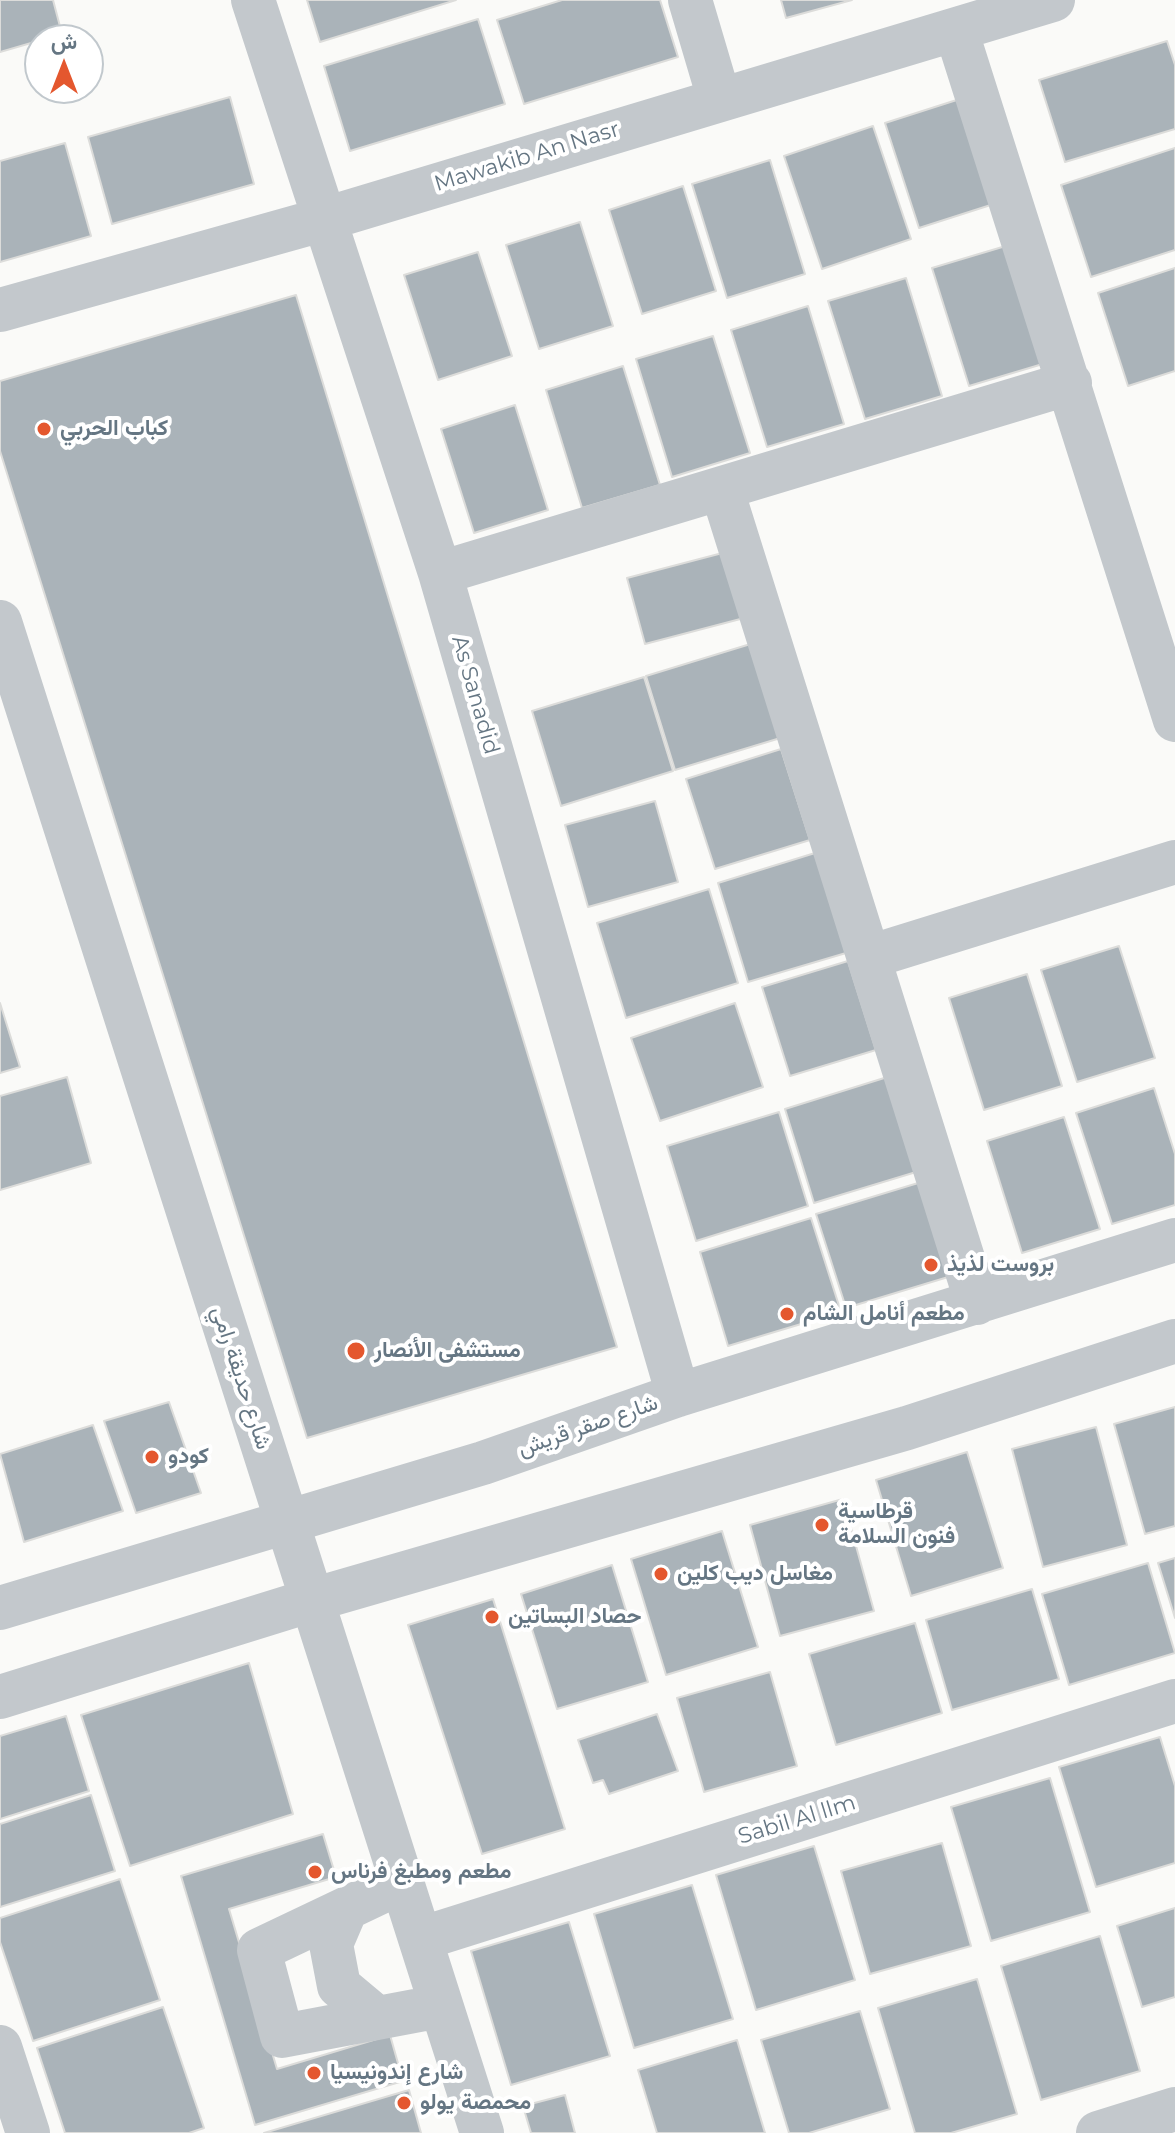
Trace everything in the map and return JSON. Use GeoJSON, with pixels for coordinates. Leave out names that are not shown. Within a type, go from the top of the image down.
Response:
{"type":"FeatureCollection","features":[{"type":"Feature","properties":{"kind":"street","name":"As Sanadid"},"geometry":{"type":"LineString","coordinates":[[253,0],[440,573],[678,1395]]}},
{"type":"Feature","properties":{"kind":"street"},"geometry":{"type":"LineString","coordinates":[[690,0],[719,98]]}},
{"type":"Feature","properties":{"kind":"street","name":"Mawakib An Nasr"},"geometry":{"type":"LineString","coordinates":[[0,310],[325,219],[1053,0]]}},
{"type":"Feature","properties":{"kind":"street"},"geometry":{"type":"LineString","coordinates":[[956,30],[1175,720]]}},
{"type":"Feature","properties":{"kind":"street"},"geometry":{"type":"LineString","coordinates":[[440,573],[1070,383]]}},
{"type":"Feature","properties":{"kind":"street"},"geometry":{"type":"LineString","coordinates":[[722,490],[977,1303]]}},
{"type":"Feature","properties":{"kind":"street","name":"شارع حديقة رامي"},"geometry":{"type":"LineString","coordinates":[[0,622],[482,2133]]}},
{"type":"Feature","properties":{"kind":"street"},"geometry":{"type":"LineString","coordinates":[[869,957],[1175,862]]}},
{"type":"Feature","properties":{"kind":"street","name":"شارع صقر قريش"},"geometry":{"type":"LineString","coordinates":[[0,1608],[483,1463],[678,1395],[1175,1240]]}},
{"type":"Feature","properties":{"kind":"street"},"geometry":{"type":"LineString","coordinates":[[0,1697],[312,1600],[907,1428],[1175,1341]]}},
{"type":"Feature","properties":{"kind":"street","name":"Sabil Al llm"},"geometry":{"type":"LineString","coordinates":[[420,1939],[1175,1701]]}},
{"type":"Feature","properties":{"kind":"street"},"geometry":{"type":"LineString","coordinates":[[402,1882],[259,1950],[282,2036],[441,2006]]}},
{"type":"Feature","properties":{"kind":"street"},"geometry":{"type":"LineString","coordinates":[[346,1909],[331,1944],[339,1986],[376,2017]]}},
{"type":"Feature","properties":{"kind":"street"},"geometry":{"type":"LineString","coordinates":[[0,2047],[17,2126]]}},
{"type":"Feature","properties":{"kind":"street"},"geometry":{"type":"LineString","coordinates":[[1098,2133],[1175,2109]]}},
{"type":"Feature","properties":{"kind":"building"},"geometry":{"type":"Polygon","coordinates":[[[0,0],[53,0],[59,24],[24,24],[24,45],[0,52],[0,0]]]}},
{"type":"Feature","properties":{"kind":"building"},"geometry":{"type":"Polygon","coordinates":[[[307,0],[456,0],[320,42],[307,0]]]}},
{"type":"Feature","properties":{"kind":"building"},"geometry":{"type":"Polygon","coordinates":[[[562,0],[660,0],[678,57],[524,104],[497,20],[562,0]]]}},
{"type":"Feature","properties":{"kind":"building"},"geometry":{"type":"Polygon","coordinates":[[[781,0],[852,0],[786,18],[781,0]]]}},
{"type":"Feature","properties":{"kind":"building"},"geometry":{"type":"Polygon","coordinates":[[[478,19],[505,104],[350,151],[324,66],[478,19]]]}},
{"type":"Feature","properties":{"kind":"building"},"geometry":{"type":"Polygon","coordinates":[[[1167,41],[1175,65],[1175,129],[1065,162],[1039,80],[1167,41]]]}},
{"type":"Feature","properties":{"kind":"building"},"geometry":{"type":"Polygon","coordinates":[[[230,97],[254,184],[112,224],[88,137],[230,97]]]}},
{"type":"Feature","properties":{"kind":"building"},"geometry":{"type":"Polygon","coordinates":[[[966,97],[1000,202],[919,228],[885,123],[966,97]]]}},
{"type":"Feature","properties":{"kind":"building"},"geometry":{"type":"Polygon","coordinates":[[[873,126],[911,239],[822,269],[784,156],[873,126]]]}},
{"type":"Feature","properties":{"kind":"building"},"geometry":{"type":"Polygon","coordinates":[[[65,143],[91,236],[0,262],[0,161],[65,143]]]}},
{"type":"Feature","properties":{"kind":"building"},"geometry":{"type":"Polygon","coordinates":[[[1175,148],[1175,250],[1091,277],[1061,185],[1175,148]]]}},
{"type":"Feature","properties":{"kind":"building"},"geometry":{"type":"Polygon","coordinates":[[[770,160],[805,274],[727,298],[692,184],[770,160]]]}},
{"type":"Feature","properties":{"kind":"building"},"geometry":{"type":"Polygon","coordinates":[[[683,186],[716,291],[642,314],[609,210],[683,186]]]}},
{"type":"Feature","properties":{"kind":"building"},"geometry":{"type":"Polygon","coordinates":[[[580,222],[613,326],[539,349],[506,245],[580,222]]]}},
{"type":"Feature","properties":{"kind":"building"},"geometry":{"type":"Polygon","coordinates":[[[1009,245],[1046,363],[969,386],[932,268],[1009,245]]]}},
{"type":"Feature","properties":{"kind":"building"},"geometry":{"type":"Polygon","coordinates":[[[478,252],[512,356],[438,380],[404,275],[478,252]]]}},
{"type":"Feature","properties":{"kind":"building"},"geometry":{"type":"Polygon","coordinates":[[[1175,268],[1175,371],[1128,386],[1098,293],[1175,268]]]}},
{"type":"Feature","properties":{"kind":"building"},"geometry":{"type":"Polygon","coordinates":[[[906,278],[942,396],[865,419],[828,301],[906,278]]]}},
{"type":"Feature","properties":{"kind":"building"},"geometry":{"type":"Polygon","coordinates":[[[296,295],[617,1347],[307,1438],[0,451],[0,381],[296,295]]]}},
{"type":"Feature","properties":{"kind":"building"},"geometry":{"type":"Polygon","coordinates":[[[808,306],[844,424],[767,447],[731,330],[808,306]]]}},
{"type":"Feature","properties":{"kind":"building"},"geometry":{"type":"Polygon","coordinates":[[[713,336],[750,453],[672,477],[636,359],[713,336]]]}},
{"type":"Feature","properties":{"kind":"building"},"geometry":{"type":"Polygon","coordinates":[[[623,366],[660,485],[582,508],[546,390],[623,366]]]}},
{"type":"Feature","properties":{"kind":"building"},"geometry":{"type":"Polygon","coordinates":[[[515,405],[548,510],[474,533],[441,429],[515,405]]]}},
{"type":"Feature","properties":{"kind":"building"},"geometry":{"type":"Polygon","coordinates":[[[730,551],[748,617],[645,644],[627,578],[730,551]]]}},
{"type":"Feature","properties":{"kind":"building"},"geometry":{"type":"Polygon","coordinates":[[[757,642],[787,736],[675,770],[646,676],[757,642]]]}},
{"type":"Feature","properties":{"kind":"building"},"geometry":{"type":"Polygon","coordinates":[[[644,677],[673,771],[561,806],[532,711],[644,677]]]}},
{"type":"Feature","properties":{"kind":"building"},"geometry":{"type":"Polygon","coordinates":[[[781,749],[810,840],[715,869],[686,779],[781,749]]]}},
{"type":"Feature","properties":{"kind":"building"},"geometry":{"type":"Polygon","coordinates":[[[655,801],[678,882],[588,907],[565,825],[655,801]]]}},
{"type":"Feature","properties":{"kind":"building"},"geometry":{"type":"Polygon","coordinates":[[[815,853],[846,953],[748,982],[718,883],[815,853]]]}},
{"type":"Feature","properties":{"kind":"building"},"geometry":{"type":"Polygon","coordinates":[[[709,889],[738,983],[626,1018],[597,923],[709,889]]]}},
{"type":"Feature","properties":{"kind":"building"},"geometry":{"type":"Polygon","coordinates":[[[1119,946],[1155,1058],[1077,1082],[1041,970],[1119,946]]]}},
{"type":"Feature","properties":{"kind":"building"},"geometry":{"type":"Polygon","coordinates":[[[848,961],[876,1050],[790,1076],[762,987],[848,961]]]}},
{"type":"Feature","properties":{"kind":"building"},"geometry":{"type":"Polygon","coordinates":[[[1027,974],[1062,1086],[984,1110],[949,998],[1027,974]]]}},
{"type":"Feature","properties":{"kind":"building"},"geometry":{"type":"Polygon","coordinates":[[[0,1003],[20,1067],[0,1073],[0,1003]]]}},
{"type":"Feature","properties":{"kind":"building"},"geometry":{"type":"Polygon","coordinates":[[[735,1003],[763,1087],[660,1121],[631,1038],[735,1003]]]}},
{"type":"Feature","properties":{"kind":"building"},"geometry":{"type":"Polygon","coordinates":[[[897,1074],[926,1169],[814,1203],[785,1109],[897,1074]]]}},
{"type":"Feature","properties":{"kind":"building"},"geometry":{"type":"Polygon","coordinates":[[[67,1077],[91,1163],[0,1190],[0,1096],[67,1077]]]}},
{"type":"Feature","properties":{"kind":"building"},"geometry":{"type":"Polygon","coordinates":[[[1154,1088],[1175,1154],[1175,1205],[1112,1224],[1076,1113],[1154,1088]]]}},
{"type":"Feature","properties":{"kind":"building"},"geometry":{"type":"Polygon","coordinates":[[[779,1112],[808,1206],[696,1241],[667,1146],[779,1112]]]}},
{"type":"Feature","properties":{"kind":"building"},"geometry":{"type":"Polygon","coordinates":[[[1064,1117],[1100,1229],[1022,1253],[987,1141],[1064,1117]]]}},
{"type":"Feature","properties":{"kind":"building"},"geometry":{"type":"Polygon","coordinates":[[[928,1180],[958,1274],[846,1308],[816,1214],[928,1180]]]}},
{"type":"Feature","properties":{"kind":"building"},"geometry":{"type":"Polygon","coordinates":[[[811,1218],[841,1312],[728,1346],[700,1252],[811,1218]]]}},
{"type":"Feature","properties":{"kind":"building","name":"كودو"},"geometry":{"type":"Polygon","coordinates":[[[169,1402],[201,1493],[136,1513],[104,1421],[169,1402]]]}},
{"type":"Feature","properties":{"kind":"building"},"geometry":{"type":"Polygon","coordinates":[[[1175,1407],[1175,1526],[1145,1534],[1114,1424],[1175,1407]]]}},
{"type":"Feature","properties":{"kind":"building"},"geometry":{"type":"Polygon","coordinates":[[[93,1425],[123,1511],[24,1542],[0,1454],[93,1425]]]}},
{"type":"Feature","properties":{"kind":"building"},"geometry":{"type":"Polygon","coordinates":[[[1096,1427],[1127,1545],[1043,1567],[1012,1449],[1096,1427]]]}},
{"type":"Feature","properties":{"kind":"building"},"geometry":{"type":"Polygon","coordinates":[[[967,1452],[1003,1568],[911,1596],[876,1480],[967,1452]]]}},
{"type":"Feature","properties":{"kind":"building"},"geometry":{"type":"Polygon","coordinates":[[[843,1499],[874,1611],[780,1636],[750,1525],[843,1499]]]}},
{"type":"Feature","properties":{"kind":"building"},"geometry":{"type":"Polygon","coordinates":[[[722,1531],[758,1647],[666,1675],[631,1559],[722,1531]]]}},
{"type":"Feature","properties":{"kind":"building"},"geometry":{"type":"Polygon","coordinates":[[[1175,1558],[1175,1618],[1158,1563],[1175,1558]]]}},
{"type":"Feature","properties":{"kind":"building"},"geometry":{"type":"Polygon","coordinates":[[[1148,1563],[1175,1653],[1069,1685],[1042,1594],[1148,1563]]]}},
{"type":"Feature","properties":{"kind":"building"},"geometry":{"type":"Polygon","coordinates":[[[612,1565],[648,1682],[557,1709],[521,1594],[612,1565]]]}},
{"type":"Feature","properties":{"kind":"building"},"geometry":{"type":"Polygon","coordinates":[[[1032,1589],[1059,1679],[952,1710],[926,1620],[1032,1589]]]}},
{"type":"Feature","properties":{"kind":"building"},"geometry":{"type":"Polygon","coordinates":[[[493,1599],[565,1829],[482,1854],[408,1625],[493,1599]]]}},
{"type":"Feature","properties":{"kind":"building"},"geometry":{"type":"Polygon","coordinates":[[[915,1623],[942,1713],[836,1745],[809,1654],[915,1623]]]}},
{"type":"Feature","properties":{"kind":"building"},"geometry":{"type":"Polygon","coordinates":[[[249,1663],[293,1814],[130,1866],[81,1715],[249,1663]]]}},
{"type":"Feature","properties":{"kind":"building"},"geometry":{"type":"Polygon","coordinates":[[[770,1672],[797,1766],[704,1792],[677,1698],[770,1672]]]}},
{"type":"Feature","properties":{"kind":"building"},"geometry":{"type":"Polygon","coordinates":[[[657,1714],[678,1771],[609,1794],[603,1780],[593,1783],[578,1740],[657,1714]]]}},
{"type":"Feature","properties":{"kind":"building"},"geometry":{"type":"Polygon","coordinates":[[[66,1716],[89,1791],[0,1819],[0,1736],[66,1716]]]}},
{"type":"Feature","properties":{"kind":"building"},"geometry":{"type":"Polygon","coordinates":[[[1160,1737],[1175,1786],[1175,1863],[1096,1887],[1059,1767],[1160,1737]]]}},
{"type":"Feature","properties":{"kind":"building"},"geometry":{"type":"Polygon","coordinates":[[[1050,1778],[1090,1912],[991,1941],[951,1807],[1050,1778]]]}},
{"type":"Feature","properties":{"kind":"building"},"geometry":{"type":"Polygon","coordinates":[[[91,1795],[115,1871],[0,1907],[0,1824],[91,1795]]]}},
{"type":"Feature","properties":{"kind":"building"},"geometry":{"type":"Polygon","coordinates":[[[323,1834],[336,1877],[229,1909],[277,2069],[390,2035],[403,2081],[255,2125],[181,1876],[323,1834]]]}},
{"type":"Feature","properties":{"kind":"building"},"geometry":{"type":"Polygon","coordinates":[[[942,1843],[971,1946],[870,1974],[841,1871],[942,1843]]]}},
{"type":"Feature","properties":{"kind":"building"},"geometry":{"type":"Polygon","coordinates":[[[814,1846],[855,1980],[756,2010],[716,1875],[814,1846]]]}},
{"type":"Feature","properties":{"kind":"building"},"geometry":{"type":"Polygon","coordinates":[[[120,1879],[160,2000],[33,2041],[0,1942],[0,1918],[120,1879]]]}},
{"type":"Feature","properties":{"kind":"building"},"geometry":{"type":"Polygon","coordinates":[[[692,1885],[733,2019],[634,2048],[594,1914],[692,1885]]]}},
{"type":"Feature","properties":{"kind":"building"},"geometry":{"type":"Polygon","coordinates":[[[1175,1908],[1175,1997],[1142,2007],[1117,1926],[1175,1908]]]}},
{"type":"Feature","properties":{"kind":"building"},"geometry":{"type":"Polygon","coordinates":[[[569,1922],[610,2056],[511,2085],[471,1951],[569,1922]]]}},
{"type":"Feature","properties":{"kind":"building"},"geometry":{"type":"Polygon","coordinates":[[[1100,1936],[1140,2071],[1041,2100],[1001,1966],[1100,1936]]]}},
{"type":"Feature","properties":{"kind":"building"},"geometry":{"type":"Polygon","coordinates":[[[977,1979],[1017,2114],[951,2133],[915,2133],[878,2008],[977,1979]]]}},
{"type":"Feature","properties":{"kind":"building"},"geometry":{"type":"Polygon","coordinates":[[[163,2007],[204,2128],[189,2133],[65,2133],[37,2048],[163,2007]]]}},
{"type":"Feature","properties":{"kind":"building"},"geometry":{"type":"Polygon","coordinates":[[[860,2011],[890,2109],[809,2133],[789,2133],[761,2040],[860,2011]]]}},
{"type":"Feature","properties":{"kind":"building"},"geometry":{"type":"Polygon","coordinates":[[[737,2040],[765,2133],[657,2133],[638,2070],[737,2040]]]}},
{"type":"Feature","properties":{"kind":"building"},"geometry":{"type":"Polygon","coordinates":[[[409,2090],[421,2133],[264,2133],[409,2090]]]}},
{"type":"Feature","properties":{"kind":"building"},"geometry":{"type":"Polygon","coordinates":[[[565,2095],[575,2133],[531,2133],[523,2106],[565,2095]]]}},
{"type":"Feature","properties":{"kind":"place","name":"كباب الحربي"},"geometry":{"type":"Point","coordinates":[44,429]}},
{"type":"Feature","properties":{"kind":"place","name":"بروست لذيذ"},"geometry":{"type":"Point","coordinates":[931,1265]}},
{"type":"Feature","properties":{"kind":"place","name":"مطعم أنامل الشام"},"geometry":{"type":"Point","coordinates":[787,1314]}},
{"type":"Feature","properties":{"kind":"place","name":"مستشفى الأنصار"},"geometry":{"type":"Point","coordinates":[356,1351]}},
{"type":"Feature","properties":{"kind":"place","name":"كودو"},"geometry":{"type":"Point","coordinates":[152,1457]}},
{"type":"Feature","properties":{"kind":"place","name":"قرطاسية فنون السلامة"},"geometry":{"type":"Point","coordinates":[822,1525]}},
{"type":"Feature","properties":{"kind":"place","name":"مغاسل ديب كلين"},"geometry":{"type":"Point","coordinates":[661,1574]}},
{"type":"Feature","properties":{"kind":"place","name":"حصاد البساتين"},"geometry":{"type":"Point","coordinates":[492,1617]}},
{"type":"Feature","properties":{"kind":"place","name":"مطعم ومطبغ فرناس"},"geometry":{"type":"Point","coordinates":[315,1872]}},
{"type":"Feature","properties":{"kind":"place","name":"شارع إندونيسيا"},"geometry":{"type":"Point","coordinates":[314,2073]}},
{"type":"Feature","properties":{"kind":"place","name":"محمصة يولو"},"geometry":{"type":"Point","coordinates":[404,2103]}}]}
